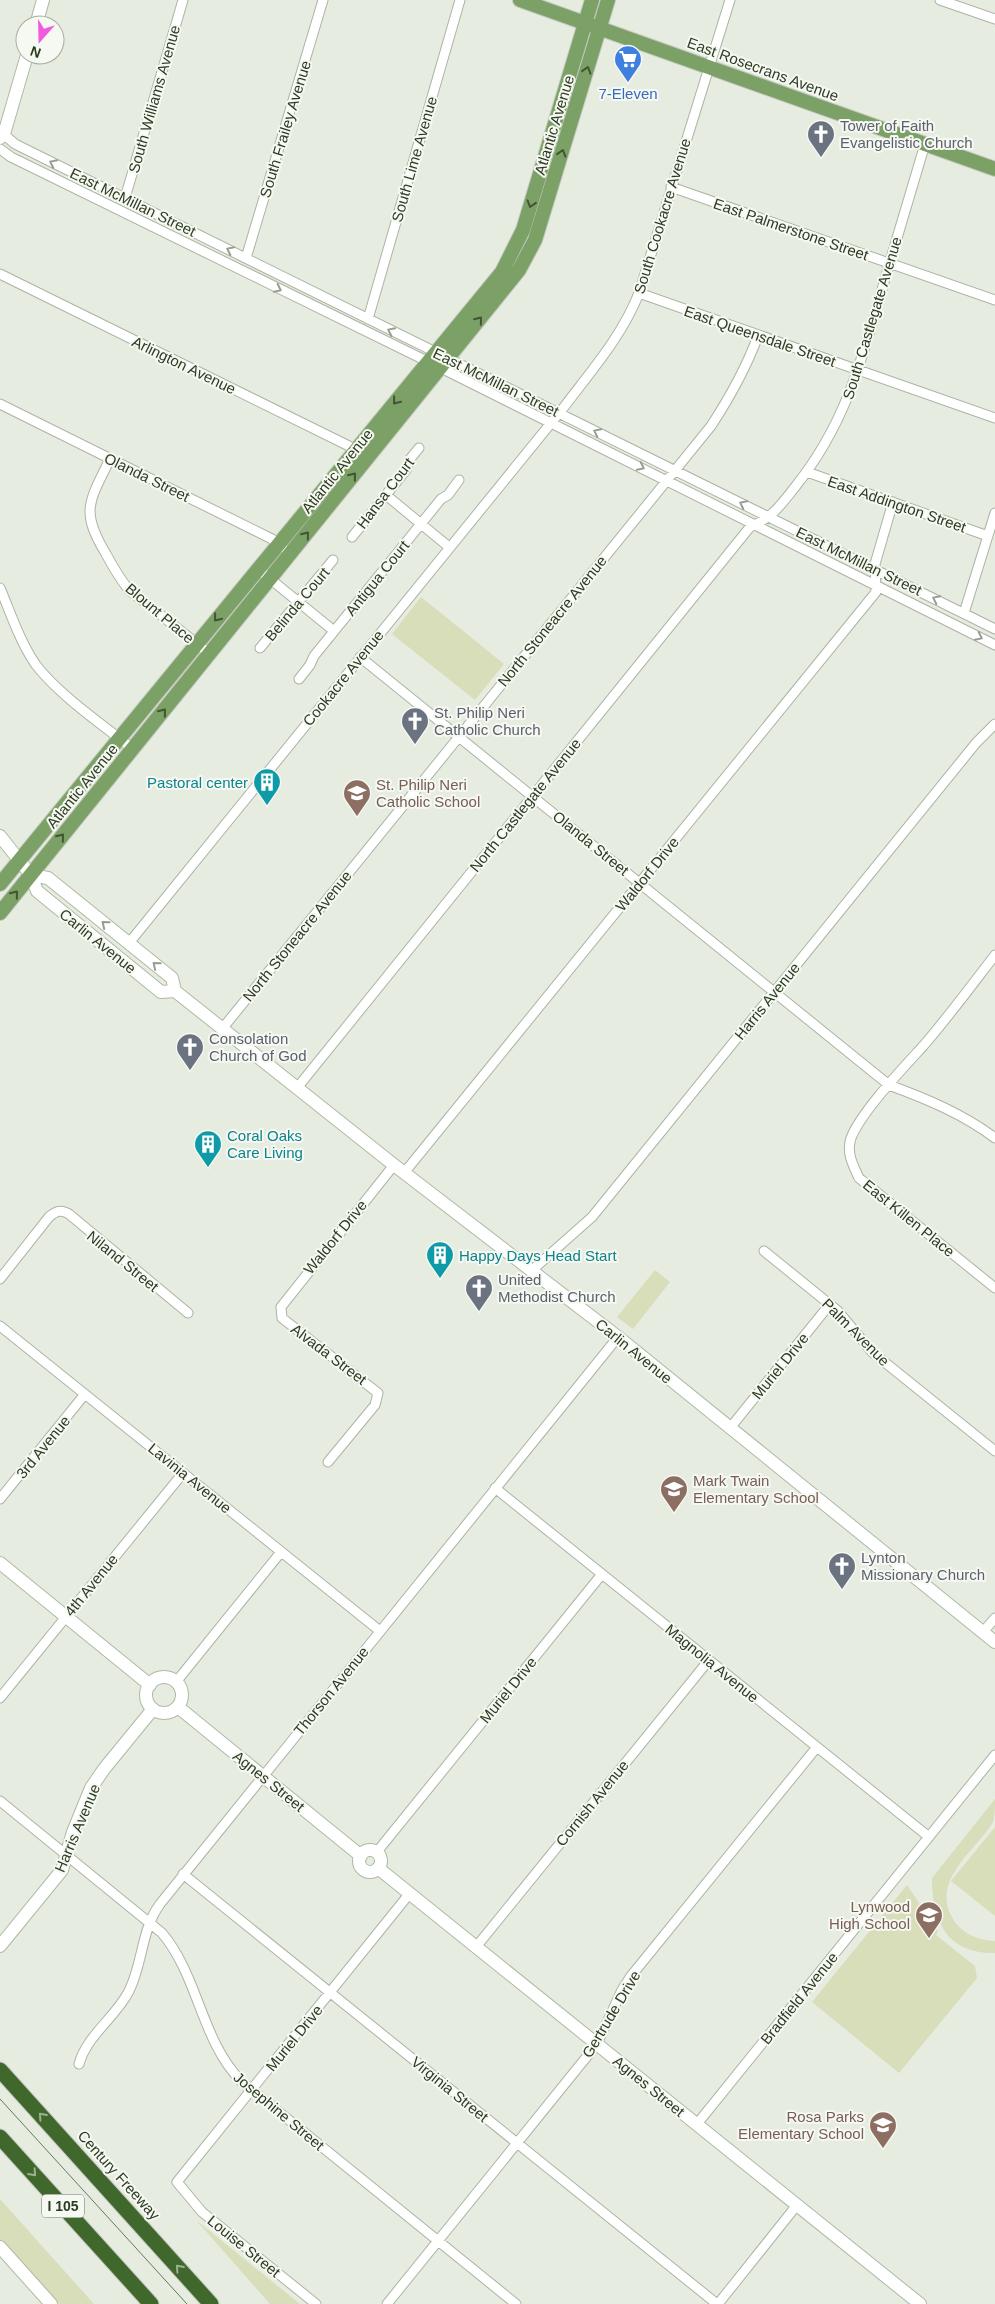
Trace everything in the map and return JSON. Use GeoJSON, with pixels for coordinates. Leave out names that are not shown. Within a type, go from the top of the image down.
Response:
{"type":"FeatureCollection","features":[{"type":"Feature","properties":{"kind":"highway","name":"Century Freeway"},"geometry":{"type":"LineString","coordinates":[[0,2070],[211,2304]]}},
{"type":"Feature","properties":{"kind":"highway","name":"I 105"},"geometry":{"type":"LineString","coordinates":[[0,2137],[151,2304]]}},
{"type":"Feature","properties":{"kind":"main road","name":"East Rosecrans Avenue"},"geometry":{"type":"LineString","coordinates":[[520,0],[995,169]]}},
{"type":"Feature","properties":{"kind":"main road","name":"Atlantic Avenue"},"geometry":{"type":"LineString","coordinates":[[0,884],[502,272],[523,230],[592,0]]}},
{"type":"Feature","properties":{"kind":"main road","name":"Atlantic Avenue"},"geometry":{"type":"LineString","coordinates":[[0,913],[519,270],[535,240],[608,0]]}},
{"type":"Feature","properties":{"kind":"street"},"geometry":{"type":"LineString","coordinates":[[39,15],[43,0]]}},
{"type":"Feature","properties":{"kind":"street","name":"South Williams Avenue"},"geometry":{"type":"LineString","coordinates":[[125,198],[183,0]]}},
{"type":"Feature","properties":{"kind":"street","name":"South Frailey Avenue"},"geometry":{"type":"LineString","coordinates":[[246,258],[323,0]]}},
{"type":"Feature","properties":{"kind":"street","name":"South Lime Avenue"},"geometry":{"type":"LineString","coordinates":[[368,319],[460,0]]}},
{"type":"Feature","properties":{"kind":"street","name":"South Cookacre Avenue"},"geometry":{"type":"LineString","coordinates":[[559,413],[620,332],[630,315],[639,293],[730,0]]}},
{"type":"Feature","properties":{"kind":"street"},"geometry":{"type":"LineString","coordinates":[[940,0],[995,19]]}},
{"type":"Feature","properties":{"kind":"street"},"geometry":{"type":"LineString","coordinates":[[1,134],[24,65]]}},
{"type":"Feature","properties":{"kind":"street","name":"East McMillan Street"},"geometry":{"type":"LineString","coordinates":[[1,134],[16,144],[368,319],[431,358],[444,363],[550,423],[995,645]]}},
{"type":"Feature","properties":{"kind":"street","name":"South Castlegate Avenue"},"geometry":{"type":"LineString","coordinates":[[756,525],[770,518],[807,472],[841,416],[859,371],[925,144]]}},
{"type":"Feature","properties":{"kind":"street","name":"East McMillan Street"},"geometry":{"type":"LineString","coordinates":[[0,149],[11,157],[431,358],[559,413],[995,628]]}},
{"type":"Feature","properties":{"kind":"street","name":"East Palmerstone Street"},"geometry":{"type":"LineString","coordinates":[[672,187],[995,300]]}},
{"type":"Feature","properties":{"kind":"street","name":"Arlington Avenue"},"geometry":{"type":"LineString","coordinates":[[0,274],[355,451],[366,460]]}},
{"type":"Feature","properties":{"kind":"street","name":"East Queensdale Street"},"geometry":{"type":"LineString","coordinates":[[639,293],[995,418]]}},
{"type":"Feature","properties":{"kind":"street","name":"North Stoneacre Avenue"},"geometry":{"type":"LineString","coordinates":[[222,1028],[711,426],[732,394],[748,362],[758,336]]}},
{"type":"Feature","properties":{"kind":"street","name":"Olanda Street"},"geometry":{"type":"LineString","coordinates":[[0,404],[272,539],[290,554]]}},
{"type":"Feature","properties":{"kind":"street","name":"Cookacre Avenue"},"geometry":{"type":"LineString","coordinates":[[129,943],[559,413]]}},
{"type":"Feature","properties":{"kind":"street","name":"Hansa Court"},"geometry":{"type":"LineString","coordinates":[[352,537],[406,470],[410,459],[419,448]]}},
{"type":"Feature","properties":{"kind":"street","name":"Blount Place"},"geometry":{"type":"LineString","coordinates":[[110,459],[91,500],[89,513],[92,528],[125,585],[210,654]]}},
{"type":"Feature","properties":{"kind":"street","name":"East Addington Street"},"geometry":{"type":"LineString","coordinates":[[807,472],[988,536]]}},
{"type":"Feature","properties":{"kind":"street","name":"Antigua Court"},"geometry":{"type":"LineString","coordinates":[[298,679],[334,631],[459,480]]}},
{"type":"Feature","properties":{"kind":"street"},"geometry":{"type":"LineString","coordinates":[[386,495],[449,547]]}},
{"type":"Feature","properties":{"kind":"street"},"geometry":{"type":"LineString","coordinates":[[876,586],[875,569],[893,502]]}},
{"type":"Feature","properties":{"kind":"street"},"geometry":{"type":"LineString","coordinates":[[964,613],[995,513]]}},
{"type":"Feature","properties":{"kind":"street","name":"North Castlegate Avenue"},"geometry":{"type":"LineString","coordinates":[[297,1088],[750,527],[756,525]]}},
{"type":"Feature","properties":{"kind":"street","name":"Belinda Court"},"geometry":{"type":"LineString","coordinates":[[260,648],[333,560]]}},
{"type":"Feature","properties":{"kind":"street"},"geometry":{"type":"LineString","coordinates":[[258,569],[334,631]]}},
{"type":"Feature","properties":{"kind":"street","name":"Waldorf Drive"},"geometry":{"type":"LineString","coordinates":[[404,1173],[876,592],[876,586]]}},
{"type":"Feature","properties":{"kind":"street"},"geometry":{"type":"LineString","coordinates":[[0,588],[25,647],[37,666],[63,692],[133,748]]}},
{"type":"Feature","properties":{"kind":"street","name":"Olanda Street"},"geometry":{"type":"LineString","coordinates":[[360,657],[889,1085],[919,1096],[959,1115],[995,1138]]}},
{"type":"Feature","properties":{"kind":"street","name":"Harris Avenue"},"geometry":{"type":"LineString","coordinates":[[531,1271],[592,1217],[976,743],[995,724]]}},
{"type":"Feature","properties":{"kind":"street","name":"Carlin Avenue"},"geometry":{"type":"LineString","coordinates":[[0,836],[31,875],[37,891],[161,992],[175,992],[222,1028],[404,1173],[618,1337],[995,1642]]}},
{"type":"Feature","properties":{"kind":"street","name":"Carlin Avenue"},"geometry":{"type":"LineString","coordinates":[[31,875],[48,878],[129,943],[172,978],[175,992]]}},
{"type":"Feature","properties":{"kind":"street","name":"East Killen Place"},"geometry":{"type":"LineString","coordinates":[[995,955],[864,1118],[851,1138],[850,1160],[859,1178],[995,1288]]}},
{"type":"Feature","properties":{"kind":"street","name":"Waldorf Drive"},"geometry":{"type":"LineString","coordinates":[[280,1311],[287,1296],[394,1165]]}},
{"type":"Feature","properties":{"kind":"street","name":"Niland Street"},"geometry":{"type":"LineString","coordinates":[[0,1279],[49,1217],[58,1211],[69,1214],[188,1313]]}},
{"type":"Feature","properties":{"kind":"street","name":"Palm Avenue"},"geometry":{"type":"LineString","coordinates":[[764,1251],[830,1304],[872,1352],[995,1451]]}},
{"type":"Feature","properties":{"kind":"street","name":"Muriel Drive"},"geometry":{"type":"LineString","coordinates":[[730,1428],[830,1304]]}},
{"type":"Feature","properties":{"kind":"street","name":"Alvada Street"},"geometry":{"type":"LineString","coordinates":[[280,1311],[282,1318],[376,1390],[379,1396],[375,1405],[328,1462]]}},
{"type":"Feature","properties":{"kind":"street","name":"Lavinia Avenue"},"geometry":{"type":"LineString","coordinates":[[0,1326],[380,1631]]}},
{"type":"Feature","properties":{"kind":"street","name":"Thorson Avenue"},"geometry":{"type":"LineString","coordinates":[[79,2064],[90,2043],[120,2006],[130,1990],[149,1922],[160,1904],[618,1337]]}},
{"type":"Feature","properties":{"kind":"street","name":"3rd Avenue"},"geometry":{"type":"LineString","coordinates":[[0,1499],[85,1394]]}},
{"type":"Feature","properties":{"kind":"street","name":"4th Avenue"},"geometry":{"type":"LineString","coordinates":[[0,1698],[183,1472]]}},
{"type":"Feature","properties":{"kind":"street","name":"Magnolia Avenue"},"geometry":{"type":"LineString","coordinates":[[495,1488],[929,1837]]}},
{"type":"Feature","properties":{"kind":"street"},"geometry":{"type":"LineString","coordinates":[[176,1682],[281,1552]]}},
{"type":"Feature","properties":{"kind":"street"},"geometry":{"type":"LineString","coordinates":[[0,1563],[150,1685]]}},
{"type":"Feature","properties":{"kind":"street","name":"Muriel Drive"},"geometry":{"type":"LineString","coordinates":[[376,1853],[602,1574]]}},
{"type":"Feature","properties":{"kind":"street"},"geometry":{"type":"LineString","coordinates":[[983,1632],[995,1618]]}},
{"type":"Feature","properties":{"kind":"street","name":"Cornish Avenue"},"geometry":{"type":"LineString","coordinates":[[476,1947],[709,1660]]}},
{"type":"Feature","properties":{"kind":"street"},"geometry":{"type":"LineString","coordinates":[[164,1677],[176,1682],[182,1691],[181,1702],[178,1707],[163,1713],[153,1709],[146,1694],[150,1685],[158,1678],[164,1677]]}},
{"type":"Feature","properties":{"kind":"street","name":"Agnes Street"},"geometry":{"type":"LineString","coordinates":[[178,1707],[361,1856]]}},
{"type":"Feature","properties":{"kind":"street","name":"Harris Avenue"},"geometry":{"type":"LineString","coordinates":[[0,1946],[61,1872],[91,1788],[104,1769],[153,1709]]}},
{"type":"Feature","properties":{"kind":"street","name":"Gertrude Drive"},"geometry":{"type":"LineString","coordinates":[[387,2304],[597,2044],[619,1996],[631,1976],[817,1747]]}},
{"type":"Feature","properties":{"kind":"street","name":"Bradfield Avenue"},"geometry":{"type":"LineString","coordinates":[[697,2124],[995,1755]]}},
{"type":"Feature","properties":{"kind":"street","name":"Josephine Street"},"geometry":{"type":"LineString","coordinates":[[0,1801],[162,1934],[176,1953],[226,2065],[251,2090],[516,2304]]}},
{"type":"Feature","properties":{"kind":"street"},"geometry":{"type":"LineString","coordinates":[[368,1851],[376,1853],[380,1859],[378,1868],[370,1872],[364,1870],[359,1864],[361,1856],[368,1851]]}},
{"type":"Feature","properties":{"kind":"street","name":"Agnes Street"},"geometry":{"type":"LineString","coordinates":[[378,1868],[920,2304]]}},
{"type":"Feature","properties":{"kind":"street","name":"Virginia Street"},"geometry":{"type":"LineString","coordinates":[[183,1874],[717,2304]]}},
{"type":"Feature","properties":{"kind":"street","name":"Muriel Drive"},"geometry":{"type":"LineString","coordinates":[[177,2182],[410,1894]]}},
{"type":"Feature","properties":{"kind":"street","name":"Louise Street"},"geometry":{"type":"LineString","coordinates":[[177,2182],[202,2212],[316,2304]]}},
{"type":"Feature","properties":{"kind":"street"},"geometry":{"type":"LineString","coordinates":[[717,2304],[798,2205]]}},
{"type":"Feature","properties":{"kind":"street"},"geometry":{"type":"LineString","coordinates":[[0,2247],[50,2304]]}},
{"type":"Feature","properties":{"kind":"green space"},"geometry":{"type":"Polygon","coordinates":[[[421,597],[504,664],[475,700],[392,634],[421,597]]]}},
{"type":"Feature","properties":{"kind":"green space"},"geometry":{"type":"Polygon","coordinates":[[[655,1270],[670,1282],[633,1329],[617,1317],[655,1270]]]}},
{"type":"Feature","properties":{"kind":"green space"},"geometry":{"type":"Polygon","coordinates":[[[995,1799],[993,1822],[957,1868],[950,1881],[947,1894],[948,1907],[959,1927],[972,1936],[995,1941],[995,1953],[978,1952],[964,1948],[945,1932],[935,1908],[932,1878],[995,1799]]]}},
{"type":"Feature","properties":{"kind":"green space"},"geometry":{"type":"Polygon","coordinates":[[[995,1827],[995,1916],[951,1881],[995,1827]]]}},
{"type":"Feature","properties":{"kind":"green space"},"geometry":{"type":"Polygon","coordinates":[[[907,1885],[938,1931],[936,1935],[975,1966],[977,1978],[899,2073],[812,2002],[907,1885]]]}},
{"type":"Feature","properties":{"kind":"green space"},"geometry":{"type":"Polygon","coordinates":[[[0,2199],[94,2304],[59,2304],[0,2239],[0,2199]]]}},
{"type":"Feature","properties":{"kind":"green space"},"geometry":{"type":"Polygon","coordinates":[[[196,2220],[300,2304],[270,2304],[196,2220]]]}},
{"type":"Feature","properties":{"kind":"tram line"},"geometry":{"type":"LineString","coordinates":[[0,2099],[187,2304]]}},
{"type":"Feature","properties":{"kind":"place","name":"7-Eleven"},"geometry":{"type":"Point","coordinates":[628,83]}},
{"type":"Feature","properties":{"kind":"place","name":"Tower of Faith Evangelistic Church"},"geometry":{"type":"Point","coordinates":[821,158]}},
{"type":"Feature","properties":{"kind":"place","name":"St. Philip Neri Catholic Church"},"geometry":{"type":"Point","coordinates":[415,745]}},
{"type":"Feature","properties":{"kind":"place","name":"Pastoral center"},"geometry":{"type":"Point","coordinates":[267,806]}},
{"type":"Feature","properties":{"kind":"place","name":"St. Philip Neri Catholic School"},"geometry":{"type":"Point","coordinates":[357,817]}},
{"type":"Feature","properties":{"kind":"place","name":"Consolation Church of God"},"geometry":{"type":"Point","coordinates":[190,1071]}},
{"type":"Feature","properties":{"kind":"place","name":"Coral Oaks Care Living"},"geometry":{"type":"Point","coordinates":[208,1168]}},
{"type":"Feature","properties":{"kind":"place","name":"Happy Days Head Start"},"geometry":{"type":"Point","coordinates":[440,1279]}},
{"type":"Feature","properties":{"kind":"place","name":"United Methodist Church"},"geometry":{"type":"Point","coordinates":[479,1312]}},
{"type":"Feature","properties":{"kind":"place","name":"Mark Twain Elementary School"},"geometry":{"type":"Point","coordinates":[674,1513]}},
{"type":"Feature","properties":{"kind":"place","name":"Lynton Missionary Church"},"geometry":{"type":"Point","coordinates":[842,1590]}},
{"type":"Feature","properties":{"kind":"place","name":"Lynwood High School"},"geometry":{"type":"Point","coordinates":[929,1939]}},
{"type":"Feature","properties":{"kind":"place","name":"Rosa Parks Elementary School"},"geometry":{"type":"Point","coordinates":[883,2149]}}]}
